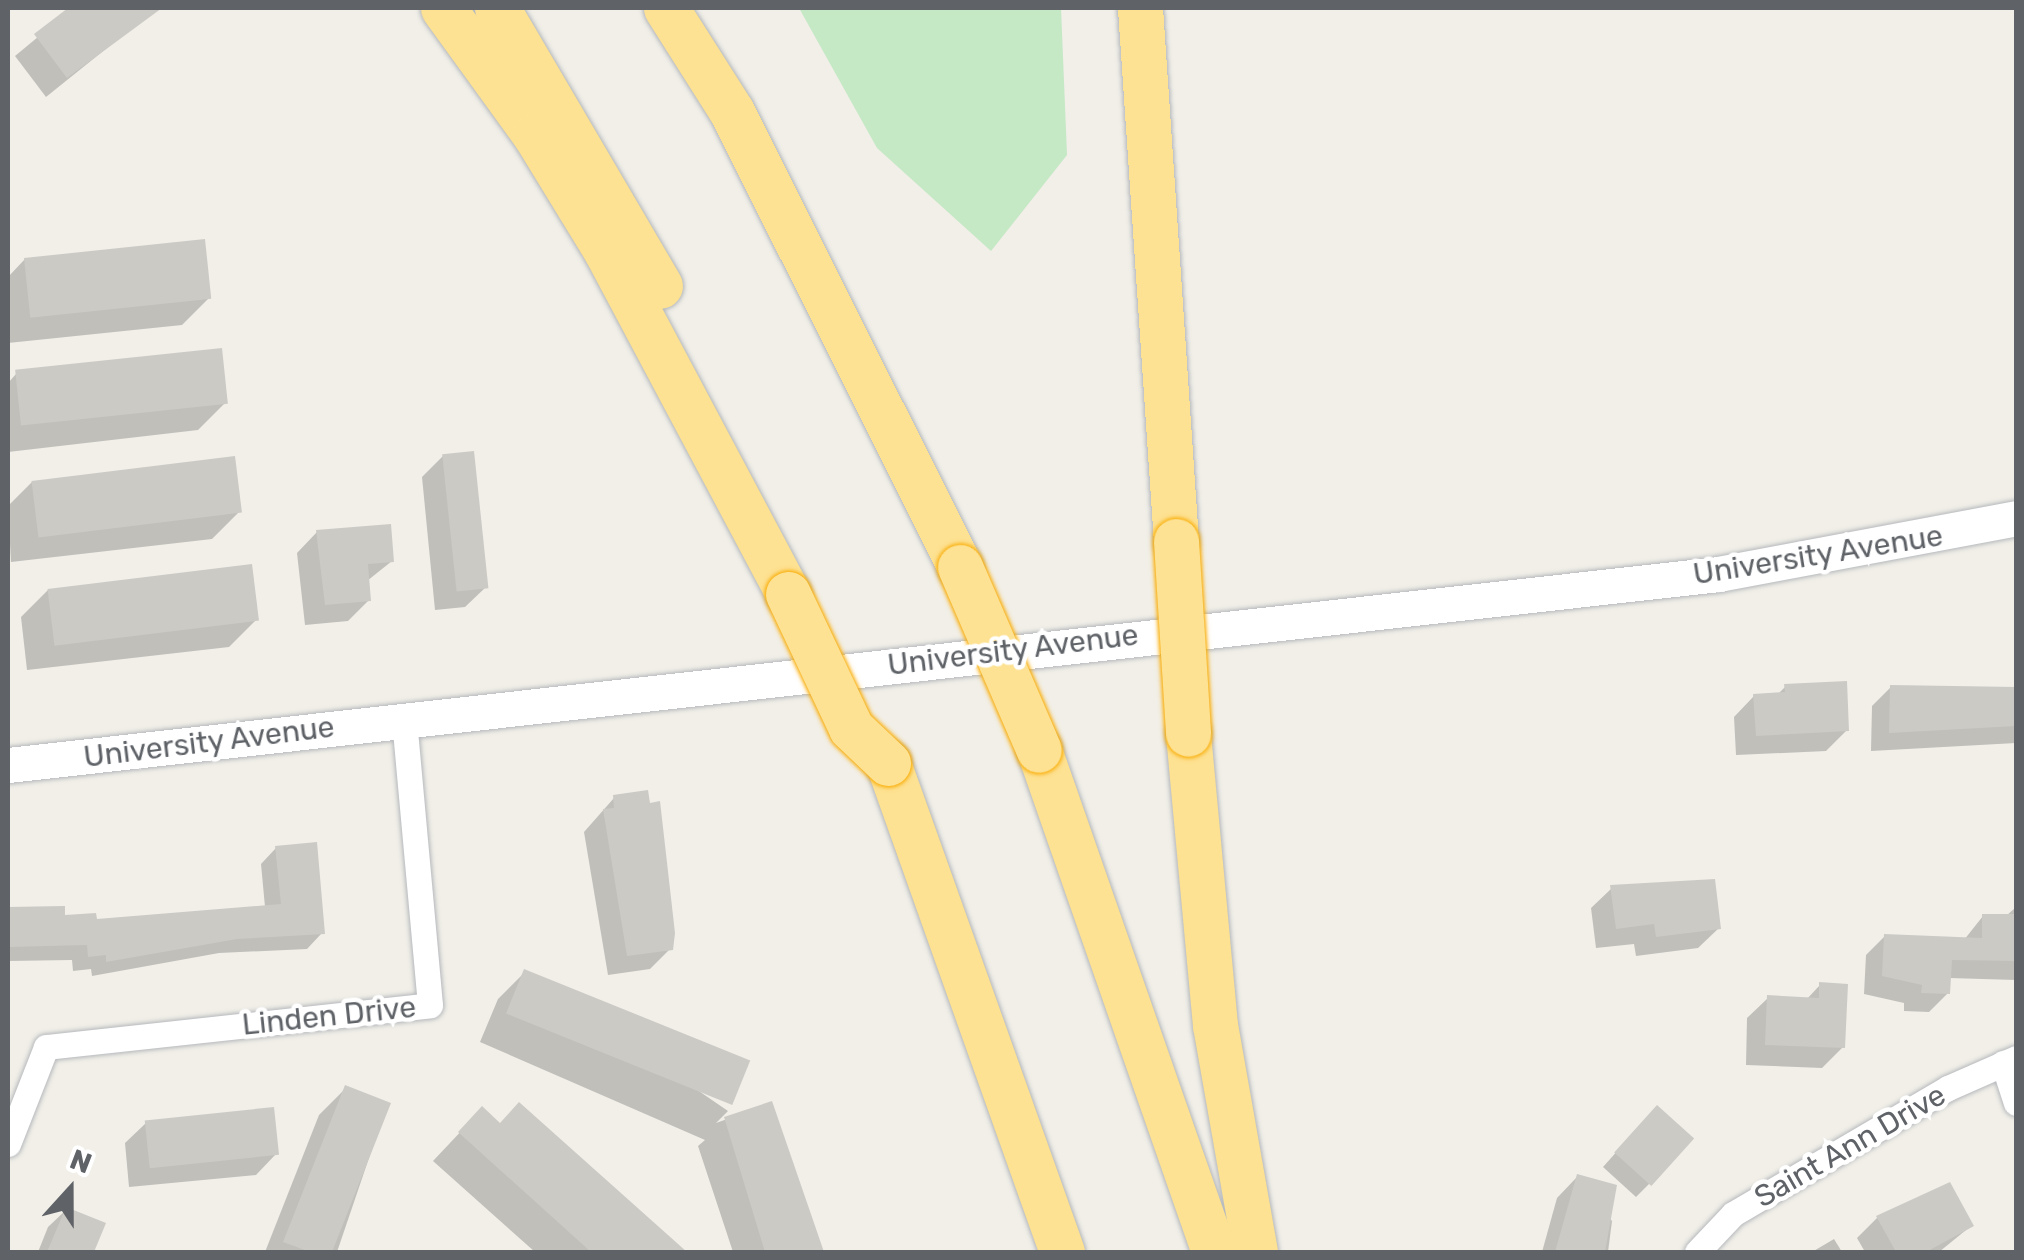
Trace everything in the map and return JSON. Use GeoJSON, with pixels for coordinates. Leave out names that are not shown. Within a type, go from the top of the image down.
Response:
{"type":"FeatureCollection","features":[{"type":"Feature","properties":{"kind":"highway"},"geometry":{"type":"LineString","coordinates":[[443,8],[535,135],[606,251],[801,593]]}},
{"type":"Feature","properties":{"kind":"highway"},"geometry":{"type":"LineString","coordinates":[[497,8],[624,218],[801,593],[888,763],[1062,1252]]}},
{"type":"Feature","properties":{"kind":"highway"},"geometry":{"type":"LineString","coordinates":[[666,8],[732,112],[960,567],[1039,750],[1214,1252]]}},
{"type":"Feature","properties":{"kind":"highway"},"geometry":{"type":"LineString","coordinates":[[1140,8],[1188,734],[1215,1025],[1255,1252]]}},
{"type":"Feature","properties":{"kind":"main road","name":"University Avenue"},"geometry":{"type":"LineString","coordinates":[[8,766],[1718,574],[2016,518]]}},
{"type":"Feature","properties":{"kind":"street","name":"Linden Drive"},"geometry":{"type":"LineString","coordinates":[[8,1144],[46,1047],[430,1005],[404,720]]}},
{"type":"Feature","properties":{"kind":"street"},"geometry":{"type":"LineString","coordinates":[[2010,1060],[2016,1103]]}},
{"type":"Feature","properties":{"kind":"street","name":"Saint Ann Drive"},"geometry":{"type":"LineString","coordinates":[[1697,1252],[1733,1214],[2010,1060]]}},
{"type":"Feature","properties":{"kind":"green space"},"geometry":{"type":"Polygon","coordinates":[[[799,8],[1061,8],[1067,155],[991,251],[877,148],[799,8]]]}},
{"type":"Feature","properties":{"kind":"building"},"geometry":{"type":"Polygon","coordinates":[[[68,8],[162,8],[67,78],[34,34],[68,8]]]}},
{"type":"Feature","properties":{"kind":"building"},"geometry":{"type":"Polygon","coordinates":[[[205,239],[211,299],[30,318],[24,258],[205,239]]]}},
{"type":"Feature","properties":{"kind":"building"},"geometry":{"type":"Polygon","coordinates":[[[222,348],[228,404],[21,425],[15,370],[222,348]]]}},
{"type":"Feature","properties":{"kind":"building"},"geometry":{"type":"Polygon","coordinates":[[[474,451],[488,588],[457,592],[442,454],[474,451]]]}},
{"type":"Feature","properties":{"kind":"building"},"geometry":{"type":"Polygon","coordinates":[[[235,456],[242,513],[38,538],[32,481],[235,456]]]}},
{"type":"Feature","properties":{"kind":"building"},"geometry":{"type":"Polygon","coordinates":[[[391,524],[394,562],[368,564],[371,601],[325,605],[316,530],[391,524]]]}},
{"type":"Feature","properties":{"kind":"building"},"geometry":{"type":"Polygon","coordinates":[[[252,564],[259,621],[54,646],[48,589],[252,564]]]}},
{"type":"Feature","properties":{"kind":"building"},"geometry":{"type":"Polygon","coordinates":[[[1847,681],[1849,731],[1756,736],[1753,694],[1785,692],[1784,684],[1847,681]]]}},
{"type":"Feature","properties":{"kind":"building"},"geometry":{"type":"Polygon","coordinates":[[[1890,685],[2016,687],[2016,726],[1889,733],[1890,685]]]}},
{"type":"Feature","properties":{"kind":"building"},"geometry":{"type":"Polygon","coordinates":[[[648,790],[650,803],[660,801],[675,933],[673,950],[627,956],[603,809],[614,808],[613,795],[648,790]]]}},
{"type":"Feature","properties":{"kind":"building"},"geometry":{"type":"Polygon","coordinates":[[[317,842],[325,934],[237,939],[106,962],[106,955],[88,957],[87,945],[8,947],[8,907],[65,906],[65,915],[96,913],[97,919],[281,904],[275,846],[317,842]]]}},
{"type":"Feature","properties":{"kind":"building"},"geometry":{"type":"Polygon","coordinates":[[[1715,879],[1721,929],[1656,937],[1654,924],[1616,929],[1610,885],[1715,879]]]}},
{"type":"Feature","properties":{"kind":"building"},"geometry":{"type":"Polygon","coordinates":[[[1982,914],[2016,914],[2016,961],[1952,960],[1950,994],[1921,993],[1922,985],[1882,976],[1884,934],[1982,938],[1982,914]]]}},
{"type":"Feature","properties":{"kind":"building"},"geometry":{"type":"Polygon","coordinates":[[[524,969],[750,1060],[732,1105],[506,1014],[524,969]]]}},
{"type":"Feature","properties":{"kind":"building"},"geometry":{"type":"Polygon","coordinates":[[[1819,982],[1848,984],[1845,1048],[1765,1045],[1767,995],[1819,998],[1819,982]]]}},
{"type":"Feature","properties":{"kind":"building"},"geometry":{"type":"Polygon","coordinates":[[[345,1085],[391,1103],[332,1252],[310,1252],[283,1242],[345,1085]]]}},
{"type":"Feature","properties":{"kind":"building"},"geometry":{"type":"Polygon","coordinates":[[[772,1101],[824,1252],[765,1252],[724,1117],[772,1101]]]}},
{"type":"Feature","properties":{"kind":"building"},"geometry":{"type":"Polygon","coordinates":[[[519,1102],[687,1252],[591,1252],[458,1132],[482,1106],[500,1123],[519,1102]]]}},
{"type":"Feature","properties":{"kind":"building"},"geometry":{"type":"Polygon","coordinates":[[[1657,1105],[1694,1138],[1651,1186],[1614,1153],[1657,1105]]]}},
{"type":"Feature","properties":{"kind":"building"},"geometry":{"type":"Polygon","coordinates":[[[274,1107],[279,1155],[150,1168],[145,1121],[274,1107]]]}},
{"type":"Feature","properties":{"kind":"building"},"geometry":{"type":"Polygon","coordinates":[[[1577,1174],[1617,1185],[1605,1252],[1555,1252],[1577,1174]]]}},
{"type":"Feature","properties":{"kind":"building"},"geometry":{"type":"Polygon","coordinates":[[[1950,1182],[1974,1226],[1926,1252],[1896,1252],[1876,1216],[1950,1182]]]}},
{"type":"Feature","properties":{"kind":"building"},"geometry":{"type":"Polygon","coordinates":[[[66,1207],[106,1223],[94,1252],[47,1252],[66,1207]]]}}]}
